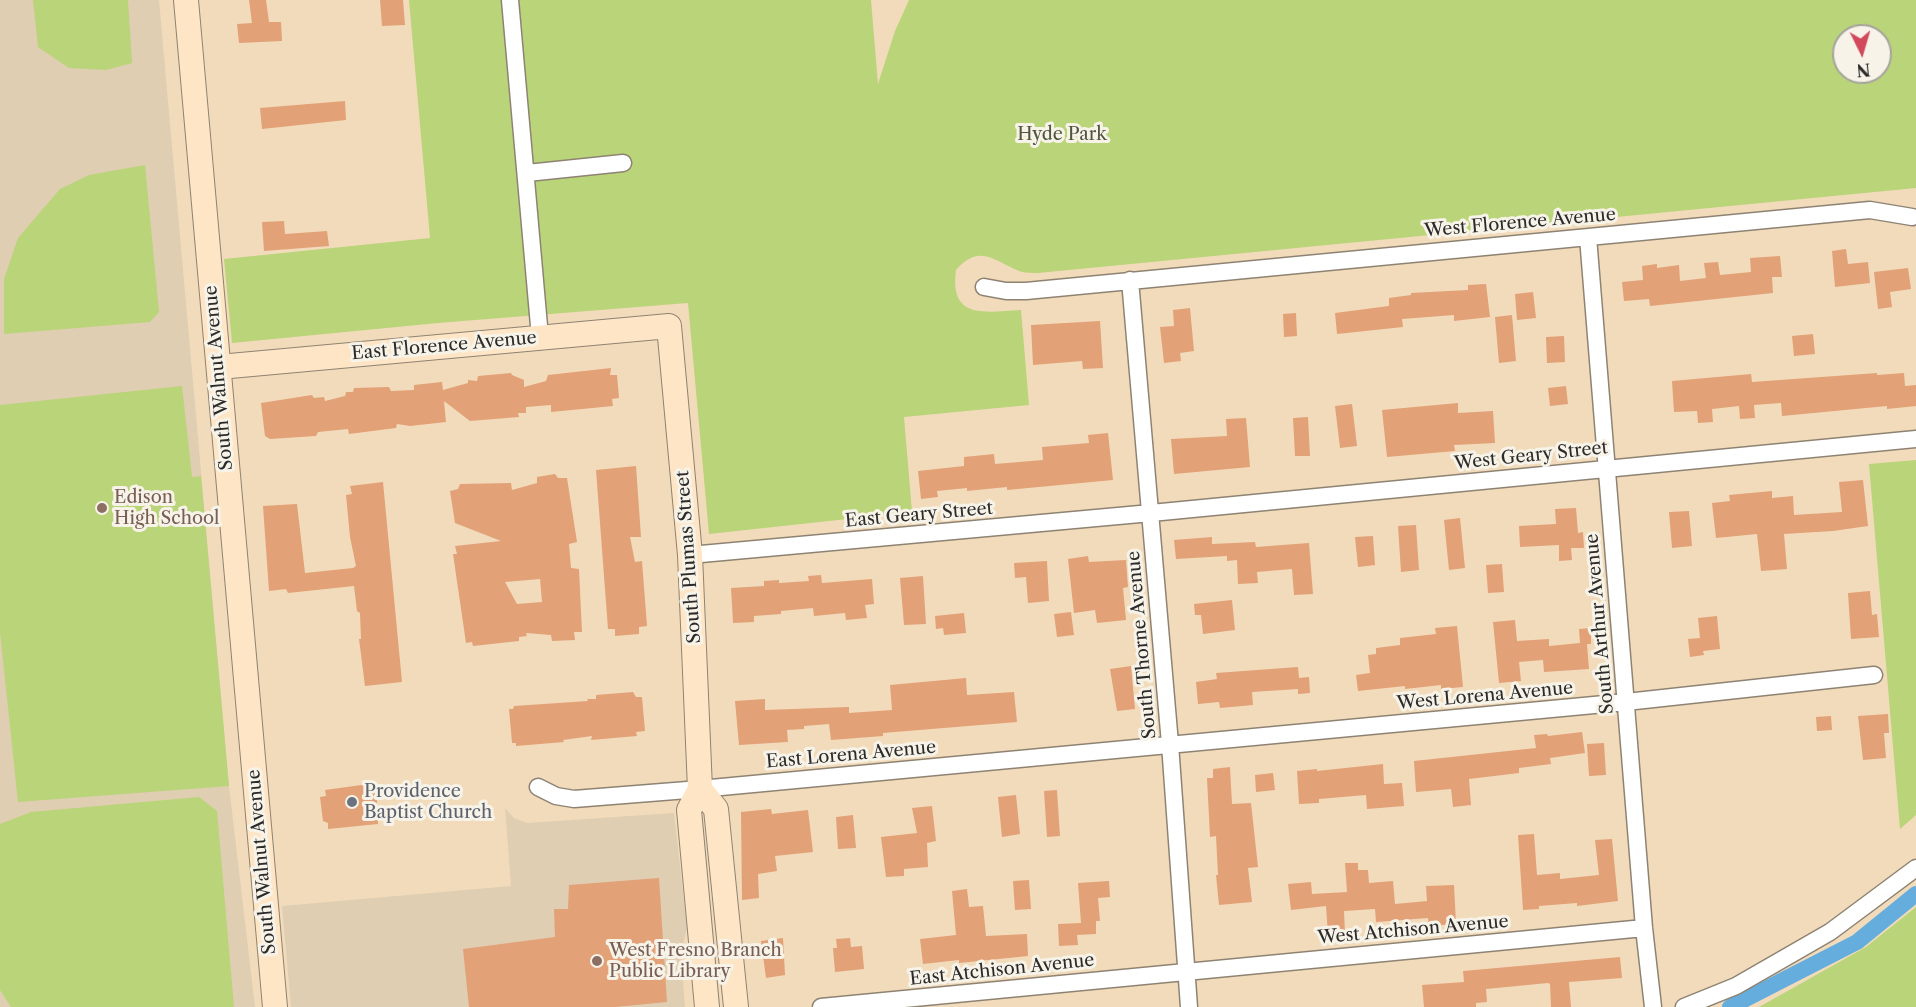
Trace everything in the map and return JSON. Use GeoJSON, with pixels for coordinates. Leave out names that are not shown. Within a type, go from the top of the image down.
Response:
{"type":"FeatureCollection","features":[{"type":"Feature","properties":{"kind":"street","name":"South Walnut Avenue"},"geometry":{"type":"LineString","coordinates":[[186,0],[274,1007]]}},
{"type":"Feature","properties":{"kind":"street"},"geometry":{"type":"LineString","coordinates":[[510,0],[540,337]]}},
{"type":"Feature","properties":{"kind":"street"},"geometry":{"type":"LineString","coordinates":[[527,173],[623,163]]}},
{"type":"Feature","properties":{"kind":"street","name":"West Florence Avenue"},"geometry":{"type":"LineString","coordinates":[[1130,280],[1870,210],[1912,217]]}},
{"type":"Feature","properties":{"kind":"street","name":"South Arthur Avenue"},"geometry":{"type":"LineString","coordinates":[[1588,237],[1644,928],[1653,1007]]}},
{"type":"Feature","properties":{"kind":"street"},"geometry":{"type":"LineString","coordinates":[[984,287],[1006,291],[1026,291],[1130,280]]}},
{"type":"Feature","properties":{"kind":"street","name":"South Thorne Avenue"},"geometry":{"type":"LineString","coordinates":[[1130,280],[1190,1007]]}},
{"type":"Feature","properties":{"kind":"street","name":"East Florence Avenue"},"geometry":{"type":"LineString","coordinates":[[219,367],[669,326]]}},
{"type":"Feature","properties":{"kind":"street","name":"South Plumas Street"},"geometry":{"type":"LineString","coordinates":[[669,326],[690,555],[700,789],[689,810],[707,1007]]}},
{"type":"Feature","properties":{"kind":"street","name":"West Geary Street"},"geometry":{"type":"LineString","coordinates":[[1151,513],[1916,439]]}},
{"type":"Feature","properties":{"kind":"street","name":"East Geary Street"},"geometry":{"type":"LineString","coordinates":[[690,555],[1151,513]]}},
{"type":"Feature","properties":{"kind":"street","name":"West Lorena Avenue"},"geometry":{"type":"LineString","coordinates":[[1170,744],[1626,702],[1874,675]]}},
{"type":"Feature","properties":{"kind":"street","name":"East Lorena Avenue"},"geometry":{"type":"LineString","coordinates":[[538,787],[556,796],[574,799],[1170,744]]}},
{"type":"Feature","properties":{"kind":"street"},"geometry":{"type":"LineString","coordinates":[[700,789],[716,809],[736,1007]]}},
{"type":"Feature","properties":{"kind":"street"},"geometry":{"type":"LineString","coordinates":[[1684,1007],[1736,986],[1830,932],[1916,868]]}},
{"type":"Feature","properties":{"kind":"street","name":"West Atchison Avenue"},"geometry":{"type":"LineString","coordinates":[[1186,971],[1644,928]]}},
{"type":"Feature","properties":{"kind":"street","name":"East Atchison Avenue"},"geometry":{"type":"LineString","coordinates":[[822,1007],[1186,971]]}},
{"type":"Feature","properties":{"kind":"shaded area","name":"Edison High School"},"geometry":{"type":"Polygon","coordinates":[[[0,0],[159,0],[229,786],[255,1007],[0,1007],[0,0]]]}},
{"type":"Feature","properties":{"kind":"shaded area"},"geometry":{"type":"Polygon","coordinates":[[[505,808],[514,818],[527,823],[674,813],[687,928],[681,953],[685,1007],[291,1007],[282,906],[511,886],[505,808]]]}},
{"type":"Feature","properties":{"kind":"green space"},"geometry":{"type":"Polygon","coordinates":[[[33,0],[128,0],[132,63],[106,70],[69,68],[38,47],[33,0]]]}},
{"type":"Feature","properties":{"kind":"green space","name":"Hyde Park"},"geometry":{"type":"Polygon","coordinates":[[[409,0],[871,0],[878,84],[895,31],[909,0],[1916,0],[1916,188],[1038,273],[1019,271],[987,257],[972,257],[956,270],[955,286],[958,298],[972,310],[995,312],[1021,310],[1029,405],[904,417],[912,512],[709,534],[688,303],[438,323],[232,343],[224,259],[430,238],[409,0]]]}},
{"type":"Feature","properties":{"kind":"green space"},"geometry":{"type":"Polygon","coordinates":[[[145,165],[159,312],[150,322],[4,334],[4,279],[18,238],[60,189],[89,175],[145,165]]]}},
{"type":"Feature","properties":{"kind":"green space"},"geometry":{"type":"Polygon","coordinates":[[[182,386],[192,477],[201,476],[229,786],[18,802],[0,632],[0,405],[182,386]]]}},
{"type":"Feature","properties":{"kind":"green space"},"geometry":{"type":"Polygon","coordinates":[[[1916,460],[1916,815],[1900,829],[1869,464],[1916,460]]]}},
{"type":"Feature","properties":{"kind":"green space"},"geometry":{"type":"Polygon","coordinates":[[[199,797],[217,811],[234,1007],[11,1007],[0,990],[0,824],[31,812],[199,797]]]}},
{"type":"Feature","properties":{"kind":"green space"},"geometry":{"type":"Polygon","coordinates":[[[1916,907],[1916,1007],[1759,1007],[1866,947],[1916,907]]]}},
{"type":"Feature","properties":{"kind":"building"},"geometry":{"type":"Polygon","coordinates":[[[249,0],[266,0],[269,22],[281,22],[282,41],[239,43],[237,24],[252,23],[249,0]]]}},
{"type":"Feature","properties":{"kind":"building"},"geometry":{"type":"Polygon","coordinates":[[[380,0],[403,0],[405,25],[382,26],[380,0]]]}},
{"type":"Feature","properties":{"kind":"building"},"geometry":{"type":"Polygon","coordinates":[[[345,101],[346,120],[262,129],[260,108],[345,101]]]}},
{"type":"Feature","properties":{"kind":"building"},"geometry":{"type":"Polygon","coordinates":[[[284,221],[285,234],[327,231],[329,246],[264,251],[262,222],[284,221]]]}},
{"type":"Feature","properties":{"kind":"building"},"geometry":{"type":"Polygon","coordinates":[[[1846,249],[1848,264],[1868,262],[1870,283],[1835,287],[1832,251],[1846,249]]]}},
{"type":"Feature","properties":{"kind":"building"},"geometry":{"type":"Polygon","coordinates":[[[1780,256],[1782,277],[1772,277],[1773,293],[1650,306],[1649,299],[1624,301],[1622,282],[1643,280],[1642,266],[1657,264],[1657,268],[1679,265],[1680,281],[1706,278],[1704,263],[1718,262],[1720,275],[1751,272],[1750,258],[1780,256]]]}},
{"type":"Feature","properties":{"kind":"building"},"geometry":{"type":"Polygon","coordinates":[[[1908,268],[1911,289],[1890,292],[1892,307],[1878,309],[1874,272],[1908,268]]]}},
{"type":"Feature","properties":{"kind":"building"},"geometry":{"type":"Polygon","coordinates":[[[1486,284],[1490,317],[1454,321],[1454,315],[1402,319],[1403,327],[1337,334],[1335,313],[1389,306],[1389,298],[1411,295],[1411,293],[1468,290],[1468,285],[1486,284]]]}},
{"type":"Feature","properties":{"kind":"building"},"geometry":{"type":"Polygon","coordinates":[[[1533,292],[1536,318],[1517,320],[1515,294],[1533,292]]]}},
{"type":"Feature","properties":{"kind":"building"},"geometry":{"type":"Polygon","coordinates":[[[1190,308],[1194,351],[1180,353],[1181,361],[1164,363],[1160,327],[1174,326],[1173,310],[1190,308]]]}},
{"type":"Feature","properties":{"kind":"building"},"geometry":{"type":"Polygon","coordinates":[[[1296,313],[1297,336],[1284,337],[1283,314],[1296,313]]]}},
{"type":"Feature","properties":{"kind":"building"},"geometry":{"type":"Polygon","coordinates":[[[1512,315],[1516,361],[1499,363],[1495,317],[1512,315]]]}},
{"type":"Feature","properties":{"kind":"building"},"geometry":{"type":"Polygon","coordinates":[[[1100,321],[1103,368],[1083,369],[1082,361],[1033,365],[1031,325],[1100,321]]]}},
{"type":"Feature","properties":{"kind":"building"},"geometry":{"type":"Polygon","coordinates":[[[1813,334],[1815,354],[1794,356],[1792,336],[1813,334]]]}},
{"type":"Feature","properties":{"kind":"building"},"geometry":{"type":"Polygon","coordinates":[[[1564,336],[1565,362],[1547,363],[1546,337],[1564,336]]]}},
{"type":"Feature","properties":{"kind":"building"},"geometry":{"type":"Polygon","coordinates":[[[611,368],[610,375],[617,375],[619,398],[612,399],[613,406],[551,412],[551,405],[526,407],[526,413],[518,413],[519,417],[470,421],[444,401],[446,422],[410,426],[397,424],[396,428],[349,434],[348,429],[318,432],[316,436],[270,439],[265,436],[261,403],[312,395],[314,398],[324,397],[325,401],[345,396],[346,392],[353,392],[354,388],[389,387],[391,391],[414,390],[414,385],[442,382],[443,390],[468,383],[468,380],[477,381],[478,376],[511,373],[524,380],[524,387],[546,381],[548,375],[611,368]]]}},
{"type":"Feature","properties":{"kind":"building"},"geometry":{"type":"Polygon","coordinates":[[[1877,373],[1877,375],[1904,373],[1905,386],[1916,385],[1916,406],[1887,409],[1887,406],[1782,416],[1781,403],[1754,405],[1755,418],[1740,419],[1739,406],[1712,409],[1713,422],[1698,423],[1697,411],[1674,412],[1672,381],[1751,374],[1752,382],[1877,373]]]}},
{"type":"Feature","properties":{"kind":"building"},"geometry":{"type":"Polygon","coordinates":[[[1566,386],[1568,404],[1550,406],[1548,388],[1566,386]]]}},
{"type":"Feature","properties":{"kind":"building"},"geometry":{"type":"Polygon","coordinates":[[[1458,403],[1458,413],[1493,411],[1495,443],[1454,445],[1455,451],[1387,457],[1382,410],[1458,403]]]}},
{"type":"Feature","properties":{"kind":"building"},"geometry":{"type":"Polygon","coordinates":[[[1352,404],[1357,446],[1340,448],[1335,406],[1352,404]]]}},
{"type":"Feature","properties":{"kind":"building"},"geometry":{"type":"Polygon","coordinates":[[[1308,417],[1310,456],[1295,456],[1293,418],[1308,417]]]}},
{"type":"Feature","properties":{"kind":"building"},"geometry":{"type":"Polygon","coordinates":[[[1246,418],[1250,467],[1174,474],[1171,439],[1227,436],[1226,419],[1246,418]]]}},
{"type":"Feature","properties":{"kind":"building"},"geometry":{"type":"Polygon","coordinates":[[[1108,433],[1113,480],[1007,490],[1007,487],[967,491],[967,488],[937,491],[938,497],[921,499],[918,471],[964,466],[964,457],[994,454],[995,464],[1043,460],[1042,447],[1089,443],[1088,435],[1108,433]]]}},
{"type":"Feature","properties":{"kind":"building"},"geometry":{"type":"Polygon","coordinates":[[[636,466],[641,537],[630,537],[635,562],[642,561],[647,626],[639,627],[639,634],[615,636],[615,629],[608,629],[596,470],[636,466]]]}},
{"type":"Feature","properties":{"kind":"building"},"geometry":{"type":"Polygon","coordinates":[[[555,474],[558,478],[567,478],[577,542],[569,544],[571,568],[579,569],[582,632],[574,632],[575,640],[552,641],[551,635],[526,633],[527,636],[519,637],[519,641],[473,646],[472,642],[466,643],[453,554],[457,554],[455,546],[501,541],[455,523],[450,491],[458,489],[460,484],[511,483],[512,490],[537,483],[537,477],[555,474]],[[540,579],[505,582],[517,604],[542,602],[540,579]]]}},
{"type":"Feature","properties":{"kind":"building"},"geometry":{"type":"Polygon","coordinates":[[[1863,480],[1868,526],[1784,534],[1787,569],[1761,571],[1757,534],[1716,538],[1712,503],[1730,501],[1729,495],[1772,491],[1772,498],[1793,496],[1794,515],[1842,512],[1839,482],[1863,480]]]}},
{"type":"Feature","properties":{"kind":"building"},"geometry":{"type":"Polygon","coordinates":[[[383,482],[402,682],[365,686],[359,639],[361,639],[360,613],[357,611],[354,586],[288,593],[286,589],[269,591],[263,506],[297,504],[305,573],[353,568],[356,566],[350,537],[346,495],[352,494],[350,486],[383,482]]]}},
{"type":"Feature","properties":{"kind":"building"},"geometry":{"type":"Polygon","coordinates":[[[1576,508],[1578,533],[1583,532],[1584,548],[1571,548],[1572,560],[1559,561],[1559,545],[1520,547],[1519,526],[1556,524],[1555,509],[1576,508]]]}},
{"type":"Feature","properties":{"kind":"building"},"geometry":{"type":"Polygon","coordinates":[[[1689,511],[1692,546],[1672,548],[1669,512],[1689,511]]]}},
{"type":"Feature","properties":{"kind":"building"},"geometry":{"type":"Polygon","coordinates":[[[1460,518],[1465,568],[1449,570],[1444,520],[1460,518]]]}},
{"type":"Feature","properties":{"kind":"building"},"geometry":{"type":"Polygon","coordinates":[[[1416,525],[1419,570],[1401,572],[1398,526],[1416,525]]]}},
{"type":"Feature","properties":{"kind":"building"},"geometry":{"type":"Polygon","coordinates":[[[1373,536],[1375,565],[1358,567],[1355,537],[1373,536]]]}},
{"type":"Feature","properties":{"kind":"building"},"geometry":{"type":"Polygon","coordinates":[[[1212,537],[1212,544],[1255,542],[1256,547],[1309,543],[1313,594],[1294,595],[1292,569],[1257,572],[1258,583],[1238,584],[1237,560],[1227,561],[1227,556],[1176,559],[1174,540],[1212,537]]]}},
{"type":"Feature","properties":{"kind":"building"},"geometry":{"type":"Polygon","coordinates":[[[1088,556],[1089,562],[1126,560],[1128,587],[1123,588],[1126,620],[1097,623],[1095,610],[1074,613],[1068,559],[1088,556]]]}},
{"type":"Feature","properties":{"kind":"building"},"geometry":{"type":"Polygon","coordinates":[[[1047,561],[1049,601],[1028,603],[1026,577],[1015,578],[1014,563],[1047,561]]]}},
{"type":"Feature","properties":{"kind":"building"},"geometry":{"type":"Polygon","coordinates":[[[1502,564],[1504,592],[1488,593],[1486,565],[1502,564]]]}},
{"type":"Feature","properties":{"kind":"building"},"geometry":{"type":"Polygon","coordinates":[[[821,575],[822,583],[872,579],[874,604],[865,605],[867,618],[846,620],[845,613],[814,616],[813,608],[754,616],[754,622],[733,623],[731,588],[764,586],[764,581],[779,580],[779,583],[809,581],[808,576],[821,575]]]}},
{"type":"Feature","properties":{"kind":"building"},"geometry":{"type":"Polygon","coordinates":[[[923,576],[926,624],[904,625],[900,578],[923,576]]]}},
{"type":"Feature","properties":{"kind":"building"},"geometry":{"type":"Polygon","coordinates":[[[1870,591],[1872,615],[1877,614],[1879,637],[1851,639],[1848,593],[1870,591]]]}},
{"type":"Feature","properties":{"kind":"building"},"geometry":{"type":"Polygon","coordinates":[[[1232,600],[1235,630],[1203,634],[1201,615],[1195,615],[1194,604],[1232,600]]]}},
{"type":"Feature","properties":{"kind":"building"},"geometry":{"type":"Polygon","coordinates":[[[1071,612],[1074,635],[1057,637],[1054,614],[1071,612]]]}},
{"type":"Feature","properties":{"kind":"building"},"geometry":{"type":"Polygon","coordinates":[[[964,613],[966,633],[944,635],[943,628],[936,629],[935,616],[964,613]]]}},
{"type":"Feature","properties":{"kind":"building"},"geometry":{"type":"Polygon","coordinates":[[[1717,616],[1720,649],[1703,651],[1704,655],[1690,657],[1688,639],[1700,638],[1698,618],[1717,616]]]}},
{"type":"Feature","properties":{"kind":"building"},"geometry":{"type":"Polygon","coordinates":[[[1515,620],[1517,641],[1549,639],[1549,646],[1580,643],[1579,629],[1591,628],[1591,644],[1587,644],[1589,669],[1544,672],[1543,660],[1519,662],[1521,681],[1499,683],[1493,622],[1515,620]]]}},
{"type":"Feature","properties":{"kind":"building"},"geometry":{"type":"Polygon","coordinates":[[[1457,626],[1463,687],[1441,689],[1441,685],[1405,689],[1405,686],[1358,691],[1356,675],[1370,673],[1368,655],[1376,654],[1376,648],[1400,645],[1400,638],[1436,634],[1435,628],[1457,626]]]}},
{"type":"Feature","properties":{"kind":"building"},"geometry":{"type":"Polygon","coordinates":[[[1131,666],[1135,709],[1117,711],[1110,669],[1131,666]]]}},
{"type":"Feature","properties":{"kind":"building"},"geometry":{"type":"Polygon","coordinates":[[[1298,667],[1299,678],[1309,677],[1310,693],[1298,694],[1298,689],[1252,692],[1253,705],[1220,708],[1219,702],[1198,704],[1196,682],[1217,679],[1216,673],[1298,667]]]}},
{"type":"Feature","properties":{"kind":"building"},"geometry":{"type":"Polygon","coordinates":[[[966,678],[967,695],[1014,692],[1017,722],[883,733],[883,736],[831,740],[829,724],[804,726],[804,729],[787,730],[788,742],[739,745],[735,701],[765,699],[765,710],[849,707],[849,713],[892,710],[890,685],[966,678]]]}},
{"type":"Feature","properties":{"kind":"building"},"geometry":{"type":"Polygon","coordinates":[[[633,692],[636,697],[642,697],[645,731],[636,732],[637,736],[591,740],[592,736],[563,740],[564,742],[516,746],[516,743],[512,743],[509,709],[513,709],[514,706],[588,701],[587,699],[596,699],[596,695],[633,692]]]}},
{"type":"Feature","properties":{"kind":"building"},"geometry":{"type":"Polygon","coordinates":[[[1888,714],[1889,733],[1884,733],[1886,758],[1863,760],[1858,716],[1888,714]]]}},
{"type":"Feature","properties":{"kind":"building"},"geometry":{"type":"Polygon","coordinates":[[[1831,716],[1832,730],[1817,731],[1816,717],[1831,716]]]}},
{"type":"Feature","properties":{"kind":"building"},"geometry":{"type":"Polygon","coordinates":[[[1582,732],[1585,753],[1550,758],[1551,764],[1519,768],[1519,773],[1469,779],[1471,805],[1453,807],[1451,789],[1416,792],[1414,761],[1536,748],[1534,735],[1547,734],[1548,736],[1582,732]]]}},
{"type":"Feature","properties":{"kind":"building"},"geometry":{"type":"Polygon","coordinates":[[[1604,743],[1606,775],[1589,776],[1587,744],[1604,743]]]}},
{"type":"Feature","properties":{"kind":"building"},"geometry":{"type":"Polygon","coordinates":[[[1383,764],[1384,784],[1402,783],[1404,806],[1367,809],[1366,795],[1319,799],[1319,803],[1299,804],[1297,771],[1383,764]]]}},
{"type":"Feature","properties":{"kind":"building"},"geometry":{"type":"Polygon","coordinates":[[[1230,767],[1232,804],[1251,803],[1258,867],[1248,868],[1252,902],[1219,905],[1216,836],[1210,837],[1207,778],[1213,778],[1213,769],[1230,767]]]}},
{"type":"Feature","properties":{"kind":"building"},"geometry":{"type":"Polygon","coordinates":[[[1273,773],[1275,790],[1256,792],[1255,775],[1273,773]]]}},
{"type":"Feature","properties":{"kind":"building"},"geometry":{"type":"Polygon","coordinates":[[[376,783],[378,824],[328,829],[328,823],[323,821],[320,797],[326,796],[325,790],[376,783]]]}},
{"type":"Feature","properties":{"kind":"building"},"geometry":{"type":"Polygon","coordinates":[[[1057,790],[1060,836],[1047,837],[1044,791],[1057,790]]]}},
{"type":"Feature","properties":{"kind":"building"},"geometry":{"type":"Polygon","coordinates":[[[1016,795],[1020,834],[1002,837],[998,797],[1016,795]]]}},
{"type":"Feature","properties":{"kind":"building"},"geometry":{"type":"Polygon","coordinates":[[[932,806],[936,841],[927,843],[928,867],[904,869],[904,876],[886,877],[881,837],[917,833],[912,808],[932,806]]]}},
{"type":"Feature","properties":{"kind":"building"},"geometry":{"type":"Polygon","coordinates":[[[771,809],[772,814],[808,810],[813,852],[775,856],[777,871],[758,874],[759,898],[742,900],[741,812],[771,809]]]}},
{"type":"Feature","properties":{"kind":"building"},"geometry":{"type":"Polygon","coordinates":[[[853,815],[856,848],[838,849],[836,817],[853,815]]]}},
{"type":"Feature","properties":{"kind":"building"},"geometry":{"type":"Polygon","coordinates":[[[1534,834],[1537,875],[1560,873],[1560,879],[1599,875],[1595,840],[1612,839],[1618,901],[1577,906],[1577,903],[1539,906],[1539,909],[1523,910],[1518,835],[1534,834]]]}},
{"type":"Feature","properties":{"kind":"building"},"geometry":{"type":"Polygon","coordinates":[[[1345,863],[1358,863],[1358,870],[1368,870],[1369,883],[1393,881],[1395,904],[1427,901],[1426,886],[1454,885],[1456,924],[1429,926],[1428,918],[1376,922],[1375,909],[1344,911],[1345,934],[1328,935],[1326,906],[1291,910],[1288,884],[1311,882],[1312,894],[1347,892],[1345,863]]]}},
{"type":"Feature","properties":{"kind":"building"},"geometry":{"type":"Polygon","coordinates":[[[659,878],[667,1002],[615,1007],[469,1007],[463,949],[555,937],[554,909],[568,909],[569,885],[659,878]]]}},
{"type":"Feature","properties":{"kind":"building"},"geometry":{"type":"Polygon","coordinates":[[[1029,880],[1031,909],[1015,910],[1013,881],[1029,880]]]}},
{"type":"Feature","properties":{"kind":"building"},"geometry":{"type":"Polygon","coordinates":[[[1109,881],[1110,897],[1098,898],[1100,921],[1096,921],[1096,934],[1077,935],[1078,945],[1059,946],[1058,924],[1081,923],[1078,883],[1109,881]]]}},
{"type":"Feature","properties":{"kind":"building"},"geometry":{"type":"Polygon","coordinates":[[[967,889],[969,907],[983,906],[986,936],[1027,934],[1028,956],[923,964],[920,939],[956,935],[952,891],[967,889]]]}},
{"type":"Feature","properties":{"kind":"building"},"geometry":{"type":"Polygon","coordinates":[[[783,938],[785,975],[766,978],[761,941],[783,938]]]}},
{"type":"Feature","properties":{"kind":"building"},"geometry":{"type":"Polygon","coordinates":[[[850,938],[851,947],[862,946],[864,969],[835,972],[833,948],[837,948],[836,939],[850,938]]]}},
{"type":"Feature","properties":{"kind":"building"},"geometry":{"type":"Polygon","coordinates":[[[1620,957],[1622,978],[1569,982],[1571,1007],[1551,1007],[1550,984],[1548,983],[1486,989],[1487,1002],[1476,1003],[1476,1007],[1424,1007],[1422,985],[1464,982],[1463,971],[1620,957]]]}},
{"type":"Feature","properties":{"kind":"waterway"},"geometry":{"type":"LineString","coordinates":[[1730,1007],[1857,942],[1916,894]]}},
{"type":"Feature","properties":{"kind":"place","name":"Edison High School"},"geometry":{"type":"Point","coordinates":[102,508]}},
{"type":"Feature","properties":{"kind":"place","name":"Providence Baptist Church"},"geometry":{"type":"Point","coordinates":[352,802]}},
{"type":"Feature","properties":{"kind":"place","name":"West Fresno Branch Public Library"},"geometry":{"type":"Point","coordinates":[597,961]}}]}
